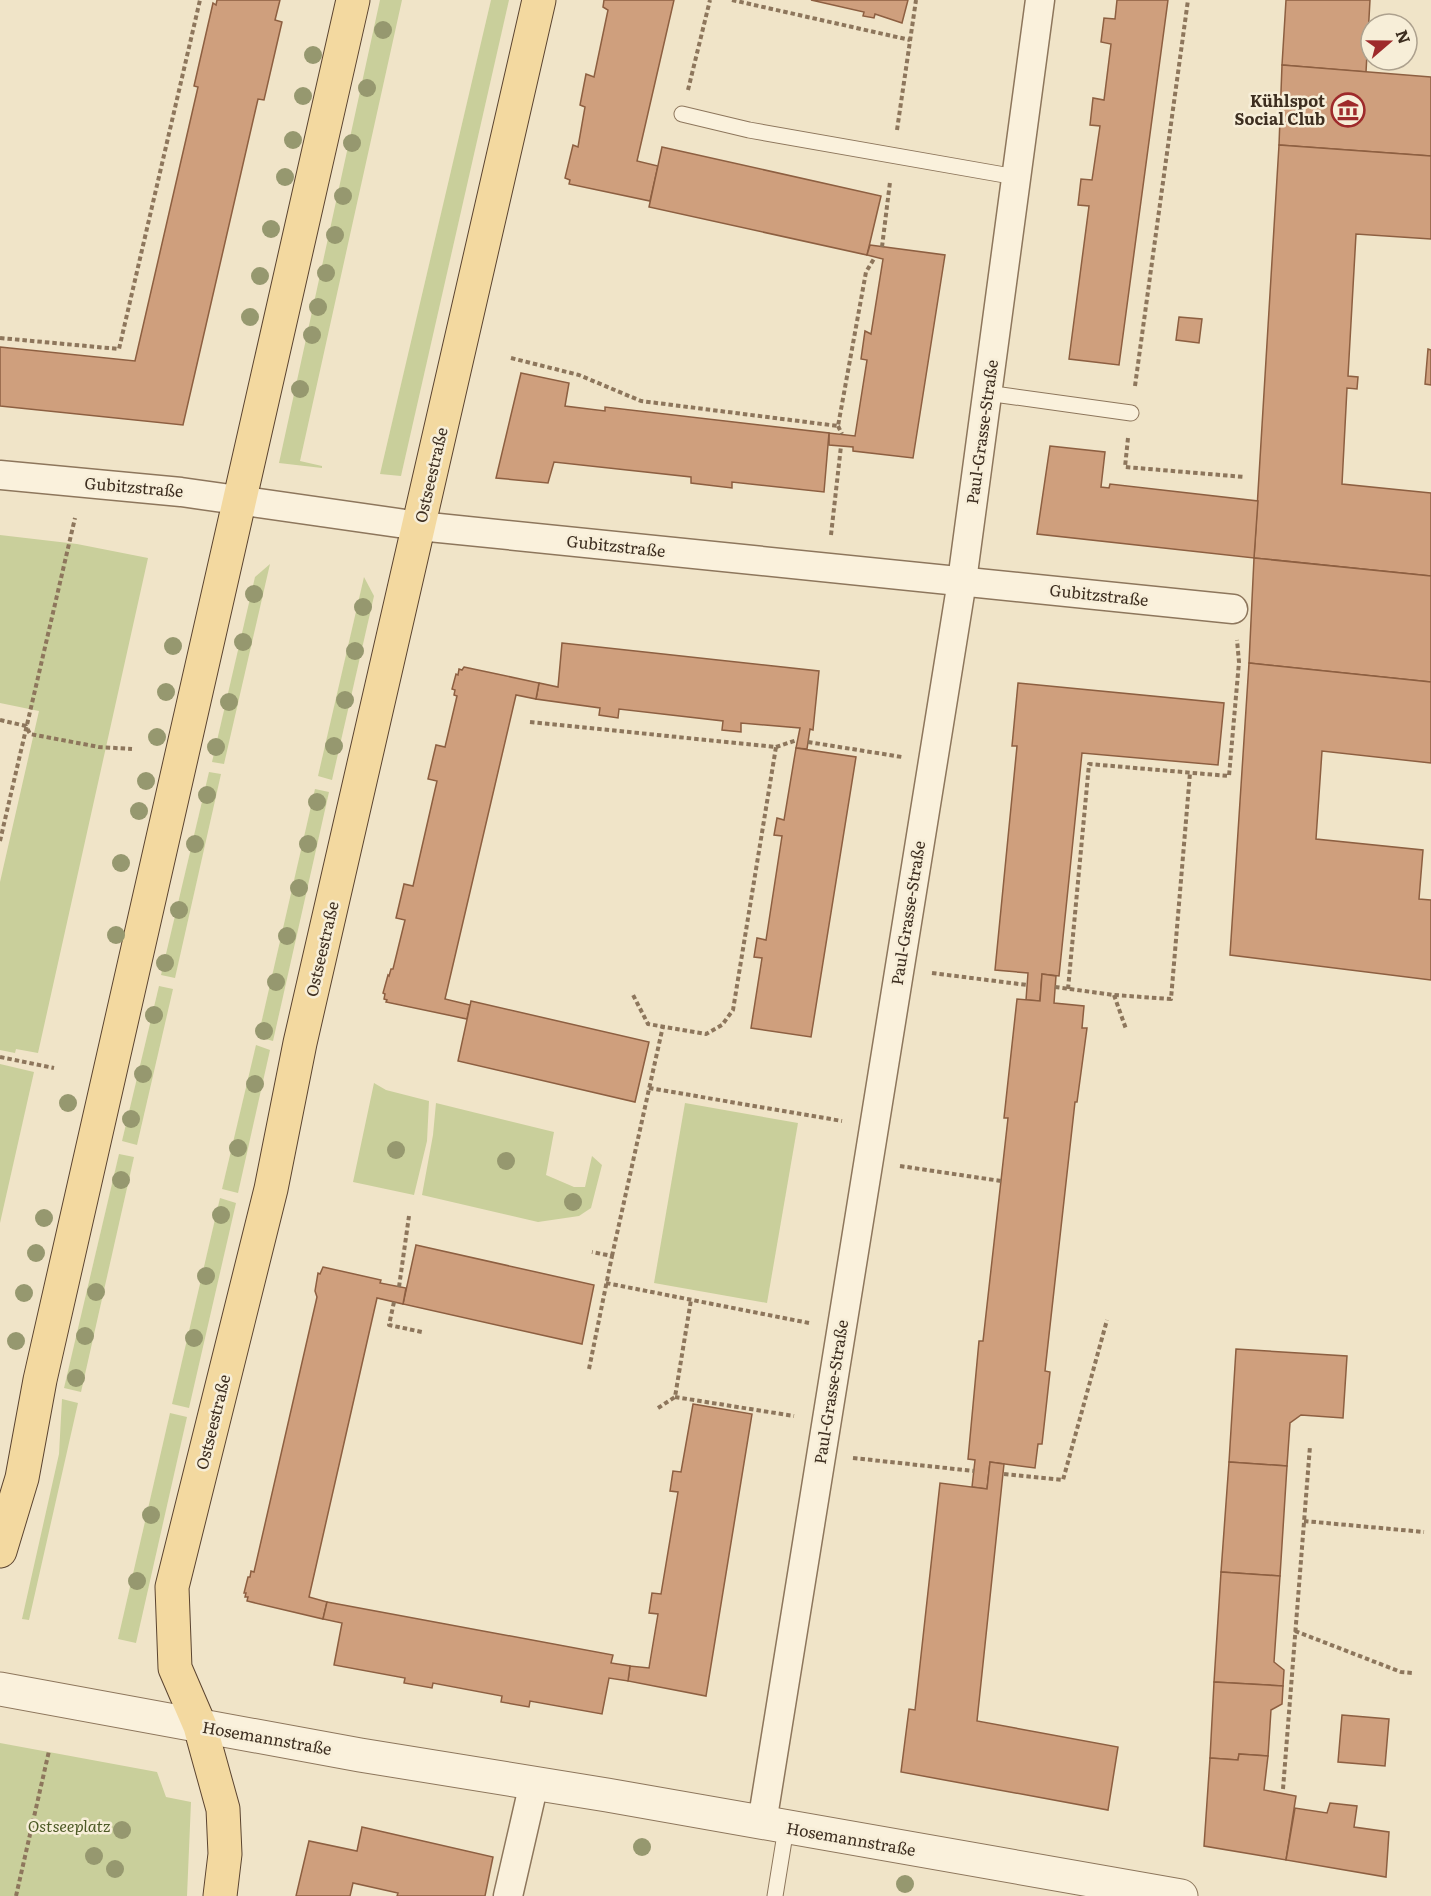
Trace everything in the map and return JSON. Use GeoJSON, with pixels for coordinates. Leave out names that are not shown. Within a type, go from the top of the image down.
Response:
{"type":"FeatureCollection","features":[{"type":"Feature","properties":{"kind":"main road"},"geometry":{"type":"LineString","coordinates":[[0,1551],[22,1478],[40,1380],[353,0]]}},
{"type":"Feature","properties":{"kind":"main road","name":"Ostseestraße"},"geometry":{"type":"LineString","coordinates":[[220,1896],[225,1854],[223,1809],[200,1725],[175,1668],[172,1587],[271,1189],[298,1051],[539,0]]}},
{"type":"Feature","properties":{"kind":"street","name":"Paul-Grasse-Straße"},"geometry":{"type":"LineString","coordinates":[[774,1825],[962,581],[1040,0]]}},
{"type":"Feature","properties":{"kind":"street","name":"Gubitzstraße"},"geometry":{"type":"LineString","coordinates":[[0,475],[181,492],[419,526],[1233,609]]}},
{"type":"Feature","properties":{"kind":"street","name":"Hosemannstraße"},"geometry":{"type":"LineString","coordinates":[[0,1689],[360,1755],[534,1783],[1174,1895]]}},
{"type":"Feature","properties":{"kind":"street"},"geometry":{"type":"LineString","coordinates":[[508,1896],[534,1783]]}},
{"type":"Feature","properties":{"kind":"lane"},"geometry":{"type":"LineString","coordinates":[[682,114],[749,130],[1016,177]]}},
{"type":"Feature","properties":{"kind":"lane"},"geometry":{"type":"LineString","coordinates":[[987,393],[1131,413]]}},
{"type":"Feature","properties":{"kind":"lane"},"geometry":{"type":"LineString","coordinates":[[774,1825],[775,1896]]}},
{"type":"Feature","properties":{"kind":"path"},"geometry":{"type":"LineString","coordinates":[[0,338],[119,349],[200,0]]}},
{"type":"Feature","properties":{"kind":"path"},"geometry":{"type":"LineString","coordinates":[[682,114],[710,0]]}},
{"type":"Feature","properties":{"kind":"path"},"geometry":{"type":"LineString","coordinates":[[732,0],[910,40]]}},
{"type":"Feature","properties":{"kind":"path"},"geometry":{"type":"LineString","coordinates":[[882,247],[916,0]]}},
{"type":"Feature","properties":{"kind":"path"},"geometry":{"type":"LineString","coordinates":[[1188,0],[1125,467],[1245,477]]}},
{"type":"Feature","properties":{"kind":"path"},"geometry":{"type":"LineString","coordinates":[[842,434],[838,426],[866,272],[875,257]]}},
{"type":"Feature","properties":{"kind":"path"},"geometry":{"type":"LineString","coordinates":[[511,358],[579,375],[641,401],[838,426]]}},
{"type":"Feature","properties":{"kind":"path"},"geometry":{"type":"LineString","coordinates":[[830,539],[841,446]]}},
{"type":"Feature","properties":{"kind":"path"},"geometry":{"type":"LineString","coordinates":[[0,841],[75,518]]}},
{"type":"Feature","properties":{"kind":"path"},"geometry":{"type":"LineString","coordinates":[[1068,989],[1089,764],[1230,776],[1239,662],[1237,639]]}},
{"type":"Feature","properties":{"kind":"path"},"geometry":{"type":"LineString","coordinates":[[0,720],[26,726]]}},
{"type":"Feature","properties":{"kind":"path"},"geometry":{"type":"LineString","coordinates":[[530,722],[776,747],[797,740]]}},
{"type":"Feature","properties":{"kind":"path"},"geometry":{"type":"LineString","coordinates":[[26,726],[30,734],[99,747],[132,749]]}},
{"type":"Feature","properties":{"kind":"path"},"geometry":{"type":"LineString","coordinates":[[808,742],[907,758]]}},
{"type":"Feature","properties":{"kind":"path"},"geometry":{"type":"LineString","coordinates":[[632,993],[648,1024],[706,1034],[723,1025],[733,1010],[776,747]]}},
{"type":"Feature","properties":{"kind":"path"},"geometry":{"type":"LineString","coordinates":[[1055,987],[1114,995],[1171,999],[1190,772]]}},
{"type":"Feature","properties":{"kind":"path"},"geometry":{"type":"LineString","coordinates":[[928,972],[1027,985]]}},
{"type":"Feature","properties":{"kind":"path"},"geometry":{"type":"LineString","coordinates":[[1114,995],[1126,1029]]}},
{"type":"Feature","properties":{"kind":"path"},"geometry":{"type":"LineString","coordinates":[[589,1369],[663,1026]]}},
{"type":"Feature","properties":{"kind":"path"},"geometry":{"type":"LineString","coordinates":[[0,1056],[54,1068]]}},
{"type":"Feature","properties":{"kind":"path"},"geometry":{"type":"LineString","coordinates":[[649,1088],[848,1122]]}},
{"type":"Feature","properties":{"kind":"path"},"geometry":{"type":"LineString","coordinates":[[896,1166],[1001,1182]]}},
{"type":"Feature","properties":{"kind":"path"},"geometry":{"type":"LineString","coordinates":[[399,1287],[409,1216]]}},
{"type":"Feature","properties":{"kind":"path"},"geometry":{"type":"LineString","coordinates":[[592,1252],[612,1256]]}},
{"type":"Feature","properties":{"kind":"path"},"geometry":{"type":"LineString","coordinates":[[606,1283],[816,1324]]}},
{"type":"Feature","properties":{"kind":"path"},"geometry":{"type":"LineString","coordinates":[[675,1397],[691,1300]]}},
{"type":"Feature","properties":{"kind":"path"},"geometry":{"type":"LineString","coordinates":[[394,1302],[389,1325],[422,1332]]}},
{"type":"Feature","properties":{"kind":"path"},"geometry":{"type":"LineString","coordinates":[[1004,1474],[1063,1480],[1107,1320]]}},
{"type":"Feature","properties":{"kind":"path"},"geometry":{"type":"LineString","coordinates":[[658,1408],[675,1397],[801,1417]]}},
{"type":"Feature","properties":{"kind":"path"},"geometry":{"type":"LineString","coordinates":[[1283,1789],[1310,1446]]}},
{"type":"Feature","properties":{"kind":"path"},"geometry":{"type":"LineString","coordinates":[[849,1458],[974,1471]]}},
{"type":"Feature","properties":{"kind":"path"},"geometry":{"type":"LineString","coordinates":[[1304,1521],[1424,1532]]}},
{"type":"Feature","properties":{"kind":"path"},"geometry":{"type":"LineString","coordinates":[[1295,1631],[1401,1672],[1413,1673]]}},
{"type":"Feature","properties":{"kind":"path"},"geometry":{"type":"LineString","coordinates":[[16,1896],[49,1751]]}},
{"type":"Feature","properties":{"kind":"green space"},"geometry":{"type":"Polygon","coordinates":[[[380,0],[402,0],[300,461],[322,466],[322,468],[279,463],[380,0]]]}},
{"type":"Feature","properties":{"kind":"green space"},"geometry":{"type":"Polygon","coordinates":[[[491,0],[509,0],[401,476],[380,474],[491,0]]]}},
{"type":"Feature","properties":{"kind":"green space"},"geometry":{"type":"Polygon","coordinates":[[[0,535],[77,544],[148,558],[38,1053],[16,1049],[15,1053],[0,1050],[0,882],[39,711],[0,703],[0,535]]]}},
{"type":"Feature","properties":{"kind":"green space"},"geometry":{"type":"Polygon","coordinates":[[[270,564],[224,764],[212,762],[255,577],[270,564]]]}},
{"type":"Feature","properties":{"kind":"green space"},"geometry":{"type":"Polygon","coordinates":[[[364,577],[374,596],[332,780],[318,776],[364,577]]]}},
{"type":"Feature","properties":{"kind":"green space"},"geometry":{"type":"Polygon","coordinates":[[[209,772],[221,774],[175,978],[161,975],[209,772]]]}},
{"type":"Feature","properties":{"kind":"green space"},"geometry":{"type":"Polygon","coordinates":[[[315,789],[329,792],[273,1041],[258,1037],[315,789]]]}},
{"type":"Feature","properties":{"kind":"green space"},"geometry":{"type":"Polygon","coordinates":[[[159,986],[173,989],[137,1145],[122,1141],[159,986]]]}},
{"type":"Feature","properties":{"kind":"green space"},"geometry":{"type":"Polygon","coordinates":[[[256,1045],[270,1050],[238,1193],[222,1189],[256,1045]]]}},
{"type":"Feature","properties":{"kind":"green space"},"geometry":{"type":"Polygon","coordinates":[[[0,1064],[34,1072],[0,1223],[0,1064]]]}},
{"type":"Feature","properties":{"kind":"green space"},"geometry":{"type":"Polygon","coordinates":[[[374,1083],[386,1090],[429,1101],[427,1141],[414,1195],[353,1182],[374,1083]]]}},
{"type":"Feature","properties":{"kind":"green space"},"geometry":{"type":"Polygon","coordinates":[[[436,1103],[554,1132],[546,1175],[574,1187],[585,1187],[592,1156],[602,1165],[591,1208],[579,1216],[538,1222],[422,1195],[433,1135],[436,1103]]]}},
{"type":"Feature","properties":{"kind":"green space"},"geometry":{"type":"Polygon","coordinates":[[[685,1103],[798,1123],[767,1303],[654,1283],[685,1103]]]}},
{"type":"Feature","properties":{"kind":"green space"},"geometry":{"type":"Polygon","coordinates":[[[119,1154],[134,1157],[81,1392],[64,1388],[119,1154]]]}},
{"type":"Feature","properties":{"kind":"green space"},"geometry":{"type":"Polygon","coordinates":[[[220,1198],[236,1203],[189,1408],[172,1404],[220,1198]]]}},
{"type":"Feature","properties":{"kind":"green space"},"geometry":{"type":"Polygon","coordinates":[[[62,1399],[78,1403],[29,1620],[22,1619],[59,1454],[62,1399]]]}},
{"type":"Feature","properties":{"kind":"green space"},"geometry":{"type":"Polygon","coordinates":[[[170,1413],[187,1417],[136,1643],[118,1639],[170,1413]]]}},
{"type":"Feature","properties":{"kind":"green space","name":"Ostseeplatz"},"geometry":{"type":"Polygon","coordinates":[[[0,1743],[157,1772],[166,1797],[191,1802],[187,1896],[0,1896],[0,1743]]]}},
{"type":"Feature","properties":{"kind":"building"},"geometry":{"type":"Polygon","coordinates":[[[217,0],[280,0],[275,20],[282,22],[264,100],[258,99],[183,425],[0,406],[0,347],[135,361],[198,87],[194,86],[213,3],[216,5],[217,0]]]}},
{"type":"Feature","properties":{"kind":"building"},"geometry":{"type":"Polygon","coordinates":[[[604,0],[674,0],[637,161],[658,166],[650,201],[569,184],[570,180],[565,178],[573,145],[578,147],[585,107],[580,105],[586,74],[594,77],[608,10],[603,7],[604,0]]]}},
{"type":"Feature","properties":{"kind":"building"},"geometry":{"type":"Polygon","coordinates":[[[811,0],[908,0],[902,23],[875,14],[874,18],[863,16],[864,12],[811,0]]]}},
{"type":"Feature","properties":{"kind":"building"},"geometry":{"type":"Polygon","coordinates":[[[1117,0],[1168,0],[1119,365],[1069,359],[1089,206],[1078,205],[1081,179],[1092,180],[1100,126],[1090,125],[1093,98],[1104,100],[1111,44],[1101,42],[1104,18],[1115,19],[1117,0]]]}},
{"type":"Feature","properties":{"kind":"building"},"geometry":{"type":"Polygon","coordinates":[[[1286,0],[1370,0],[1369,12],[1359,12],[1359,71],[1282,65],[1286,0]]]}},
{"type":"Feature","properties":{"kind":"building"},"geometry":{"type":"Polygon","coordinates":[[[1282,65],[1431,77],[1431,156],[1279,145],[1282,65]]]}},
{"type":"Feature","properties":{"kind":"building"},"geometry":{"type":"Polygon","coordinates":[[[1279,145],[1431,156],[1431,239],[1356,234],[1348,376],[1358,377],[1357,389],[1347,388],[1342,484],[1431,493],[1431,576],[1254,558],[1279,145]]]}},
{"type":"Feature","properties":{"kind":"building"},"geometry":{"type":"Polygon","coordinates":[[[662,147],[881,196],[867,255],[649,207],[662,147]]]}},
{"type":"Feature","properties":{"kind":"building"},"geometry":{"type":"Polygon","coordinates":[[[870,245],[945,255],[913,458],[853,451],[853,447],[829,445],[829,433],[855,436],[867,360],[861,359],[865,331],[871,334],[883,259],[867,255],[870,245]]]}},
{"type":"Feature","properties":{"kind":"building"},"geometry":{"type":"Polygon","coordinates":[[[1179,317],[1202,319],[1199,343],[1176,340],[1179,317]]]}},
{"type":"Feature","properties":{"kind":"building"},"geometry":{"type":"Polygon","coordinates":[[[1428,349],[1431,350],[1431,385],[1425,384],[1428,349]]]}},
{"type":"Feature","properties":{"kind":"building"},"geometry":{"type":"Polygon","coordinates":[[[521,373],[569,383],[565,406],[605,411],[605,407],[829,433],[824,492],[732,482],[732,488],[691,483],[691,477],[554,462],[548,483],[496,478],[521,373]]]}},
{"type":"Feature","properties":{"kind":"building"},"geometry":{"type":"Polygon","coordinates":[[[1050,446],[1105,452],[1101,487],[1109,488],[1110,484],[1258,501],[1254,558],[1037,534],[1050,446]]]}},
{"type":"Feature","properties":{"kind":"building"},"geometry":{"type":"Polygon","coordinates":[[[1254,558],[1431,576],[1431,682],[1249,663],[1254,558]]]}},
{"type":"Feature","properties":{"kind":"building"},"geometry":{"type":"Polygon","coordinates":[[[562,643],[819,671],[813,730],[810,729],[807,749],[796,748],[800,728],[741,723],[741,732],[722,730],[723,721],[619,709],[618,718],[599,715],[600,708],[536,699],[539,683],[558,687],[562,643]]]}},
{"type":"Feature","properties":{"kind":"building"},"geometry":{"type":"Polygon","coordinates":[[[1249,663],[1431,682],[1431,763],[1322,751],[1316,839],[1423,850],[1419,899],[1431,900],[1431,980],[1230,955],[1249,663]]]}},
{"type":"Feature","properties":{"kind":"building"},"geometry":{"type":"Polygon","coordinates":[[[464,667],[539,683],[536,699],[516,695],[445,999],[470,1005],[467,1019],[386,1002],[383,993],[388,975],[393,969],[405,920],[396,918],[404,884],[413,886],[437,781],[428,779],[436,745],[445,747],[457,696],[454,695],[455,690],[452,689],[456,674],[458,675],[459,669],[462,670],[464,667]]]}},
{"type":"Feature","properties":{"kind":"building"},"geometry":{"type":"Polygon","coordinates":[[[1018,683],[1224,703],[1218,765],[1082,753],[1059,976],[1042,974],[1040,1001],[1026,1000],[1028,973],[995,970],[1017,746],[1012,746],[1018,683]]]}},
{"type":"Feature","properties":{"kind":"building"},"geometry":{"type":"Polygon","coordinates":[[[796,748],[856,757],[811,1037],[751,1028],[762,958],[754,957],[757,938],[766,940],[782,836],[774,835],[777,818],[784,820],[796,748]]]}},
{"type":"Feature","properties":{"kind":"building"},"geometry":{"type":"Polygon","coordinates":[[[1042,974],[1056,976],[1054,1003],[1084,1006],[1082,1028],[1087,1028],[1077,1102],[1075,1102],[1045,1371],[1050,1372],[1042,1444],[1038,1444],[1035,1468],[990,1462],[987,1489],[972,1487],[975,1460],[968,1459],[979,1341],[983,1341],[1008,1118],[1004,1118],[1017,999],[1040,1001],[1042,974]]]}},
{"type":"Feature","properties":{"kind":"building"},"geometry":{"type":"Polygon","coordinates":[[[471,1001],[649,1042],[635,1102],[458,1061],[471,1001]]]}},
{"type":"Feature","properties":{"kind":"building"},"geometry":{"type":"Polygon","coordinates":[[[416,1245],[594,1285],[582,1344],[403,1304],[416,1245]]]}},
{"type":"Feature","properties":{"kind":"building"},"geometry":{"type":"Polygon","coordinates":[[[323,1267],[406,1288],[403,1304],[377,1298],[309,1597],[327,1602],[323,1619],[247,1601],[248,1597],[245,1597],[246,1593],[244,1593],[248,1577],[251,1571],[254,1572],[317,1297],[315,1291],[318,1273],[320,1274],[323,1267]]]}},
{"type":"Feature","properties":{"kind":"building"},"geometry":{"type":"Polygon","coordinates":[[[1236,1349],[1347,1356],[1343,1418],[1301,1415],[1290,1423],[1287,1466],[1229,1462],[1236,1349]]]}},
{"type":"Feature","properties":{"kind":"building"},"geometry":{"type":"Polygon","coordinates":[[[693,1404],[752,1414],[706,1696],[628,1681],[630,1666],[649,1668],[658,1614],[649,1613],[652,1593],[661,1594],[678,1492],[670,1491],[673,1471],[681,1472],[693,1404]]]}},
{"type":"Feature","properties":{"kind":"building"},"geometry":{"type":"Polygon","coordinates":[[[990,1462],[1004,1464],[977,1721],[1118,1747],[1108,1810],[901,1772],[909,1709],[915,1710],[940,1483],[987,1489],[990,1462]]]}},
{"type":"Feature","properties":{"kind":"building"},"geometry":{"type":"Polygon","coordinates":[[[1229,1462],[1287,1466],[1280,1576],[1221,1572],[1229,1462]]]}},
{"type":"Feature","properties":{"kind":"building"},"geometry":{"type":"Polygon","coordinates":[[[1221,1572],[1280,1576],[1274,1662],[1284,1670],[1283,1686],[1214,1682],[1221,1572]]]}},
{"type":"Feature","properties":{"kind":"building"},"geometry":{"type":"Polygon","coordinates":[[[327,1602],[613,1655],[611,1663],[630,1666],[628,1681],[609,1678],[602,1714],[530,1701],[529,1707],[501,1702],[502,1696],[433,1683],[432,1688],[404,1683],[405,1678],[334,1665],[342,1623],[323,1619],[327,1602]]]}},
{"type":"Feature","properties":{"kind":"building"},"geometry":{"type":"Polygon","coordinates":[[[1214,1682],[1283,1686],[1282,1704],[1271,1710],[1268,1756],[1239,1754],[1238,1760],[1210,1758],[1214,1682]]]}},
{"type":"Feature","properties":{"kind":"building"},"geometry":{"type":"Polygon","coordinates":[[[1342,1715],[1389,1719],[1385,1766],[1338,1762],[1342,1715]]]}},
{"type":"Feature","properties":{"kind":"building"},"geometry":{"type":"Polygon","coordinates":[[[1239,1754],[1268,1756],[1264,1790],[1296,1796],[1286,1860],[1204,1846],[1210,1758],[1238,1760],[1239,1754]]]}},
{"type":"Feature","properties":{"kind":"building"},"geometry":{"type":"Polygon","coordinates":[[[1330,1803],[1357,1806],[1354,1827],[1389,1832],[1386,1877],[1286,1860],[1295,1808],[1327,1813],[1330,1803]]]}},
{"type":"Feature","properties":{"kind":"building"},"geometry":{"type":"Polygon","coordinates":[[[362,1827],[493,1857],[485,1896],[397,1896],[398,1893],[353,1883],[350,1896],[296,1896],[309,1841],[357,1851],[362,1827]]]}},
{"type":"Feature","properties":{"kind":"place","name":"Kühlspot Social Club"},"geometry":{"type":"Point","coordinates":[1348,110]}}]}
